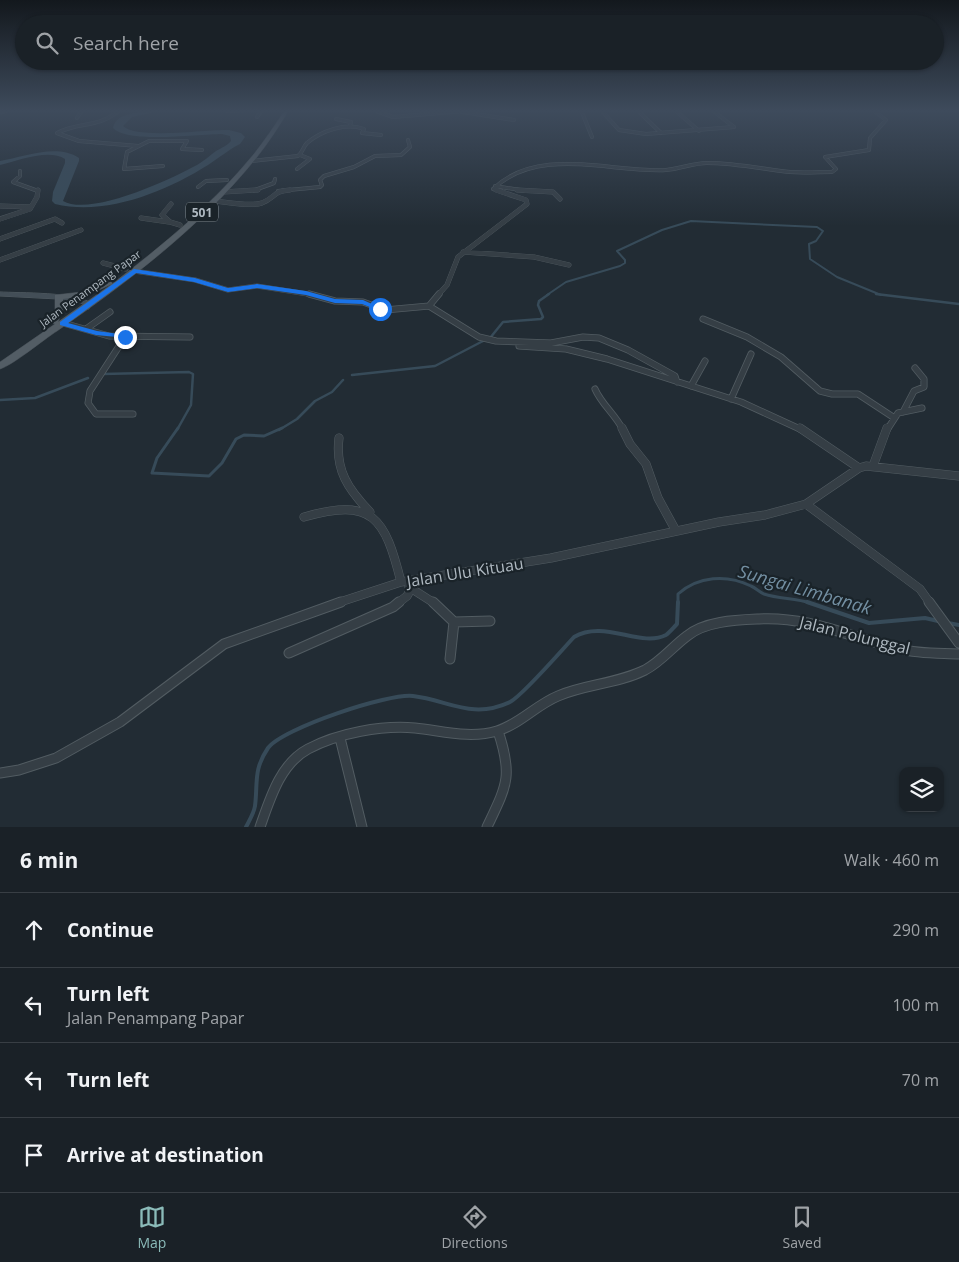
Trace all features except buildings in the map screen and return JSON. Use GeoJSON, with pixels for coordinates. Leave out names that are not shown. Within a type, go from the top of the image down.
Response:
{"type":"FeatureCollection","features":[{"type":"Feature","properties":{"kind":"main road","name":"Jalan Penampang Papar"},"geometry":{"type":"LineString","coordinates":[[85,304],[109,282],[130,270],[180,225],[227,180],[254,149]]}},
{"type":"Feature","properties":{"kind":"main road","name":"Jalan Penampang Papar"},"geometry":{"type":"LineString","coordinates":[[0,357],[85,304],[130,270],[214,201],[251,161],[260,149]]}},
{"type":"Feature","properties":{"kind":"main road"},"geometry":{"type":"LineString","coordinates":[[0,294],[58,297],[83,294],[109,282]]}},
{"type":"Feature","properties":{"kind":"main road"},"geometry":{"type":"LineString","coordinates":[[58,297],[85,304]]}},
{"type":"Feature","properties":{"kind":"main road"},"geometry":{"type":"LineString","coordinates":[[58,297],[61,304],[58,322]]}},
{"type":"Feature","properties":{"kind":"main road","name":"Jalan Penampang Papar"},"geometry":{"type":"LineString","coordinates":[[0,366],[58,322]]}},
{"type":"Feature","properties":{"kind":"street"},"geometry":{"type":"LineString","coordinates":[[133,149],[127,152],[124,169],[163,166]]}},
{"type":"Feature","properties":{"kind":"street"},"geometry":{"type":"LineString","coordinates":[[182,149],[202,150]]}},
{"type":"Feature","properties":{"kind":"street"},"geometry":{"type":"LineString","coordinates":[[251,161],[292,158],[300,155],[303,149]]}},
{"type":"Feature","properties":{"kind":"street"},"geometry":{"type":"LineString","coordinates":[[214,201],[256,204],[264,202],[275,192],[320,187],[322,185],[320,180],[324,176],[365,164],[373,157],[393,157],[404,153],[408,149]]}},
{"type":"Feature","properties":{"kind":"street"},"geometry":{"type":"LineString","coordinates":[[429,306],[447,285],[454,264],[463,252],[527,204],[526,200],[519,196],[495,191],[492,188],[513,177],[551,164],[666,170],[706,163],[764,167],[790,172],[832,172],[836,169],[825,157],[869,149]]}},
{"type":"Feature","properties":{"kind":"street"},"geometry":{"type":"LineString","coordinates":[[297,169],[310,159],[300,155]]}},
{"type":"Feature","properties":{"kind":"street"},"geometry":{"type":"LineString","coordinates":[[0,219],[32,207],[39,192],[14,184],[20,176],[20,172]]}},
{"type":"Feature","properties":{"kind":"street"},"geometry":{"type":"LineString","coordinates":[[223,192],[262,189],[274,183],[275,178]]}},
{"type":"Feature","properties":{"kind":"street"},"geometry":{"type":"LineString","coordinates":[[198,187],[206,181],[227,180]]}},
{"type":"Feature","properties":{"kind":"street"},"geometry":{"type":"LineString","coordinates":[[495,186],[523,191],[553,192],[560,199]]}},
{"type":"Feature","properties":{"kind":"street"},"geometry":{"type":"LineString","coordinates":[[170,222],[162,215],[171,204]]}},
{"type":"Feature","properties":{"kind":"street"},"geometry":{"type":"LineString","coordinates":[[0,206],[32,207]]}},
{"type":"Feature","properties":{"kind":"street"},"geometry":{"type":"LineString","coordinates":[[142,218],[180,225]]}},
{"type":"Feature","properties":{"kind":"street"},"geometry":{"type":"LineString","coordinates":[[0,239],[55,219],[62,223]]}},
{"type":"Feature","properties":{"kind":"street"},"geometry":{"type":"LineString","coordinates":[[0,260],[81,230]]}},
{"type":"Feature","properties":{"kind":"street"},"geometry":{"type":"LineString","coordinates":[[463,252],[534,257],[569,265]]}},
{"type":"Feature","properties":{"kind":"street"},"geometry":{"type":"LineString","coordinates":[[103,263],[130,270],[195,280],[228,290],[248,286],[286,290],[335,301],[363,302],[385,310],[429,306],[479,337],[528,348],[554,348],[615,361],[731,398],[792,423],[859,468]]}},
{"type":"Feature","properties":{"kind":"street"},"geometry":{"type":"LineString","coordinates":[[86,330],[110,312]]}},
{"type":"Feature","properties":{"kind":"street"},"geometry":{"type":"LineString","coordinates":[[703,319],[747,337],[782,357],[820,391],[832,394],[858,394],[894,417]]}},
{"type":"Feature","properties":{"kind":"street"},"geometry":{"type":"LineString","coordinates":[[58,322],[86,330],[125,337],[190,337]]}},
{"type":"Feature","properties":{"kind":"street"},"geometry":{"type":"LineString","coordinates":[[125,337],[90,391],[88,403],[96,414],[133,414]]}},
{"type":"Feature","properties":{"kind":"street"},"geometry":{"type":"LineString","coordinates":[[496,341],[520,343],[564,342],[590,337],[608,341],[675,376],[677,382]]}},
{"type":"Feature","properties":{"kind":"street"},"geometry":{"type":"LineString","coordinates":[[554,348],[564,342]]}},
{"type":"Feature","properties":{"kind":"street"},"geometry":{"type":"LineString","coordinates":[[731,398],[751,354]]}},
{"type":"Feature","properties":{"kind":"street"},"geometry":{"type":"LineString","coordinates":[[691,386],[705,361]]}},
{"type":"Feature","properties":{"kind":"street"},"geometry":{"type":"LineString","coordinates":[[903,412],[914,391],[924,387],[924,379],[915,368]]}},
{"type":"Feature","properties":{"kind":"street"},"geometry":{"type":"LineString","coordinates":[[595,389],[601,403],[617,416],[630,444],[646,464],[658,498],[676,531]]}},
{"type":"Feature","properties":{"kind":"street"},"geometry":{"type":"LineString","coordinates":[[873,466],[880,441],[894,417],[903,412],[922,408]]}},
{"type":"Feature","properties":{"kind":"street"},"geometry":{"type":"LineString","coordinates":[[289,653],[392,607],[407,596],[406,584],[388,536],[378,521],[361,503],[339,466],[337,454],[339,438]]}},
{"type":"Feature","properties":{"kind":"street","name":"Jalan Ulu Kituau"},"geometry":{"type":"LineString","coordinates":[[0,773],[19,770],[56,758],[120,722],[192,666],[224,644],[269,626],[406,584],[551,558],[676,531],[765,515],[806,504],[859,468],[873,466],[959,476]]}},
{"type":"Feature","properties":{"kind":"street"},"geometry":{"type":"LineString","coordinates":[[806,504],[920,589],[959,643]]}},
{"type":"Feature","properties":{"kind":"street"},"geometry":{"type":"LineString","coordinates":[[304,517],[325,509],[353,508],[364,511],[378,521]]}},
{"type":"Feature","properties":{"kind":"street"},"geometry":{"type":"LineString","coordinates":[[406,584],[429,598],[454,622],[490,621]]}},
{"type":"Feature","properties":{"kind":"street","name":"Jalan Polunggal"},"geometry":{"type":"LineString","coordinates":[[260,827],[274,792],[293,761],[302,752],[340,738],[404,727],[478,735],[498,731],[523,719],[557,696],[642,671],[659,662],[694,631],[710,626],[761,619],[803,620],[834,626],[903,650],[959,654]]}},
{"type":"Feature","properties":{"kind":"street"},"geometry":{"type":"LineString","coordinates":[[450,659],[454,622]]}},
{"type":"Feature","properties":{"kind":"street"},"geometry":{"type":"LineString","coordinates":[[487,827],[502,793],[507,772],[508,761],[498,731]]}},
{"type":"Feature","properties":{"kind":"street"},"geometry":{"type":"LineString","coordinates":[[340,738],[362,827]]}},
{"type":"Feature","properties":{"kind":"water"},"geometry":{"type":"Polygon","coordinates":[[[220,149],[232,149],[208,165],[173,184],[134,199],[94,207],[74,207],[55,204],[52,201],[53,192],[65,159],[58,156],[42,155],[0,165],[0,161],[40,152],[50,151],[70,154],[79,158],[79,161],[63,201],[76,205],[92,204],[151,187],[200,163],[220,149]]]}},
{"type":"Feature","properties":{"kind":"waterway"},"geometry":{"type":"LineString","coordinates":[[547,295],[566,282],[620,266],[625,263],[625,260],[617,251],[662,230],[691,221],[817,227],[823,231],[816,241],[809,244],[810,259],[837,277],[880,294]]}},
{"type":"Feature","properties":{"kind":"waterway"},"geometry":{"type":"LineString","coordinates":[[490,338],[503,322],[541,319],[543,317],[538,305],[539,301],[549,294]]}},
{"type":"Feature","properties":{"kind":"waterway"},"geometry":{"type":"LineString","coordinates":[[880,294],[959,304]]}},
{"type":"Feature","properties":{"kind":"waterway"},"geometry":{"type":"LineString","coordinates":[[352,375],[435,366],[483,341]]}},
{"type":"Feature","properties":{"kind":"waterway"},"geometry":{"type":"LineString","coordinates":[[103,374],[189,372],[193,374],[191,405],[177,430]]}},
{"type":"Feature","properties":{"kind":"waterway"},"geometry":{"type":"LineString","coordinates":[[0,400],[35,398],[88,378]]}},
{"type":"Feature","properties":{"kind":"waterway"},"geometry":{"type":"LineString","coordinates":[[279,430],[297,419],[315,401],[332,392],[343,380]]}},
{"type":"Feature","properties":{"kind":"waterway"},"geometry":{"type":"LineString","coordinates":[[178,428],[157,458],[152,473],[209,476],[222,463],[236,439],[244,435],[264,436],[282,428]]}},
{"type":"Feature","properties":{"kind":"waterway","name":"Sungai Limbanak"},"geometry":{"type":"LineString","coordinates":[[678,602],[678,594],[694,583],[704,580],[723,579],[742,582],[770,596],[810,603]]}},
{"type":"Feature","properties":{"kind":"waterway","name":"Sungai Limbanak"},"geometry":{"type":"LineString","coordinates":[[246,827],[254,809],[258,770],[263,756],[268,748],[294,731],[337,713],[382,700],[400,697],[426,698],[472,709],[496,707],[516,698],[574,637],[586,632],[597,631],[645,638],[656,638],[666,635],[677,624],[678,602]]}},
{"type":"Feature","properties":{"kind":"waterway","name":"Sungai Limbanak"},"geometry":{"type":"LineString","coordinates":[[810,603],[869,623],[925,618],[938,621]]}},
{"type":"Feature","properties":{"kind":"waterway","name":"Sungai Limbanak"},"geometry":{"type":"LineString","coordinates":[[948,623],[959,625]]}},
{"type":"Feature","properties":{"kind":"route"},"geometry":{"type":"LineString","coordinates":[[125,337],[109,336],[63,323],[134,271],[195,280],[228,290],[257,286],[306,293],[335,301],[363,302],[380,309]]}}]}
